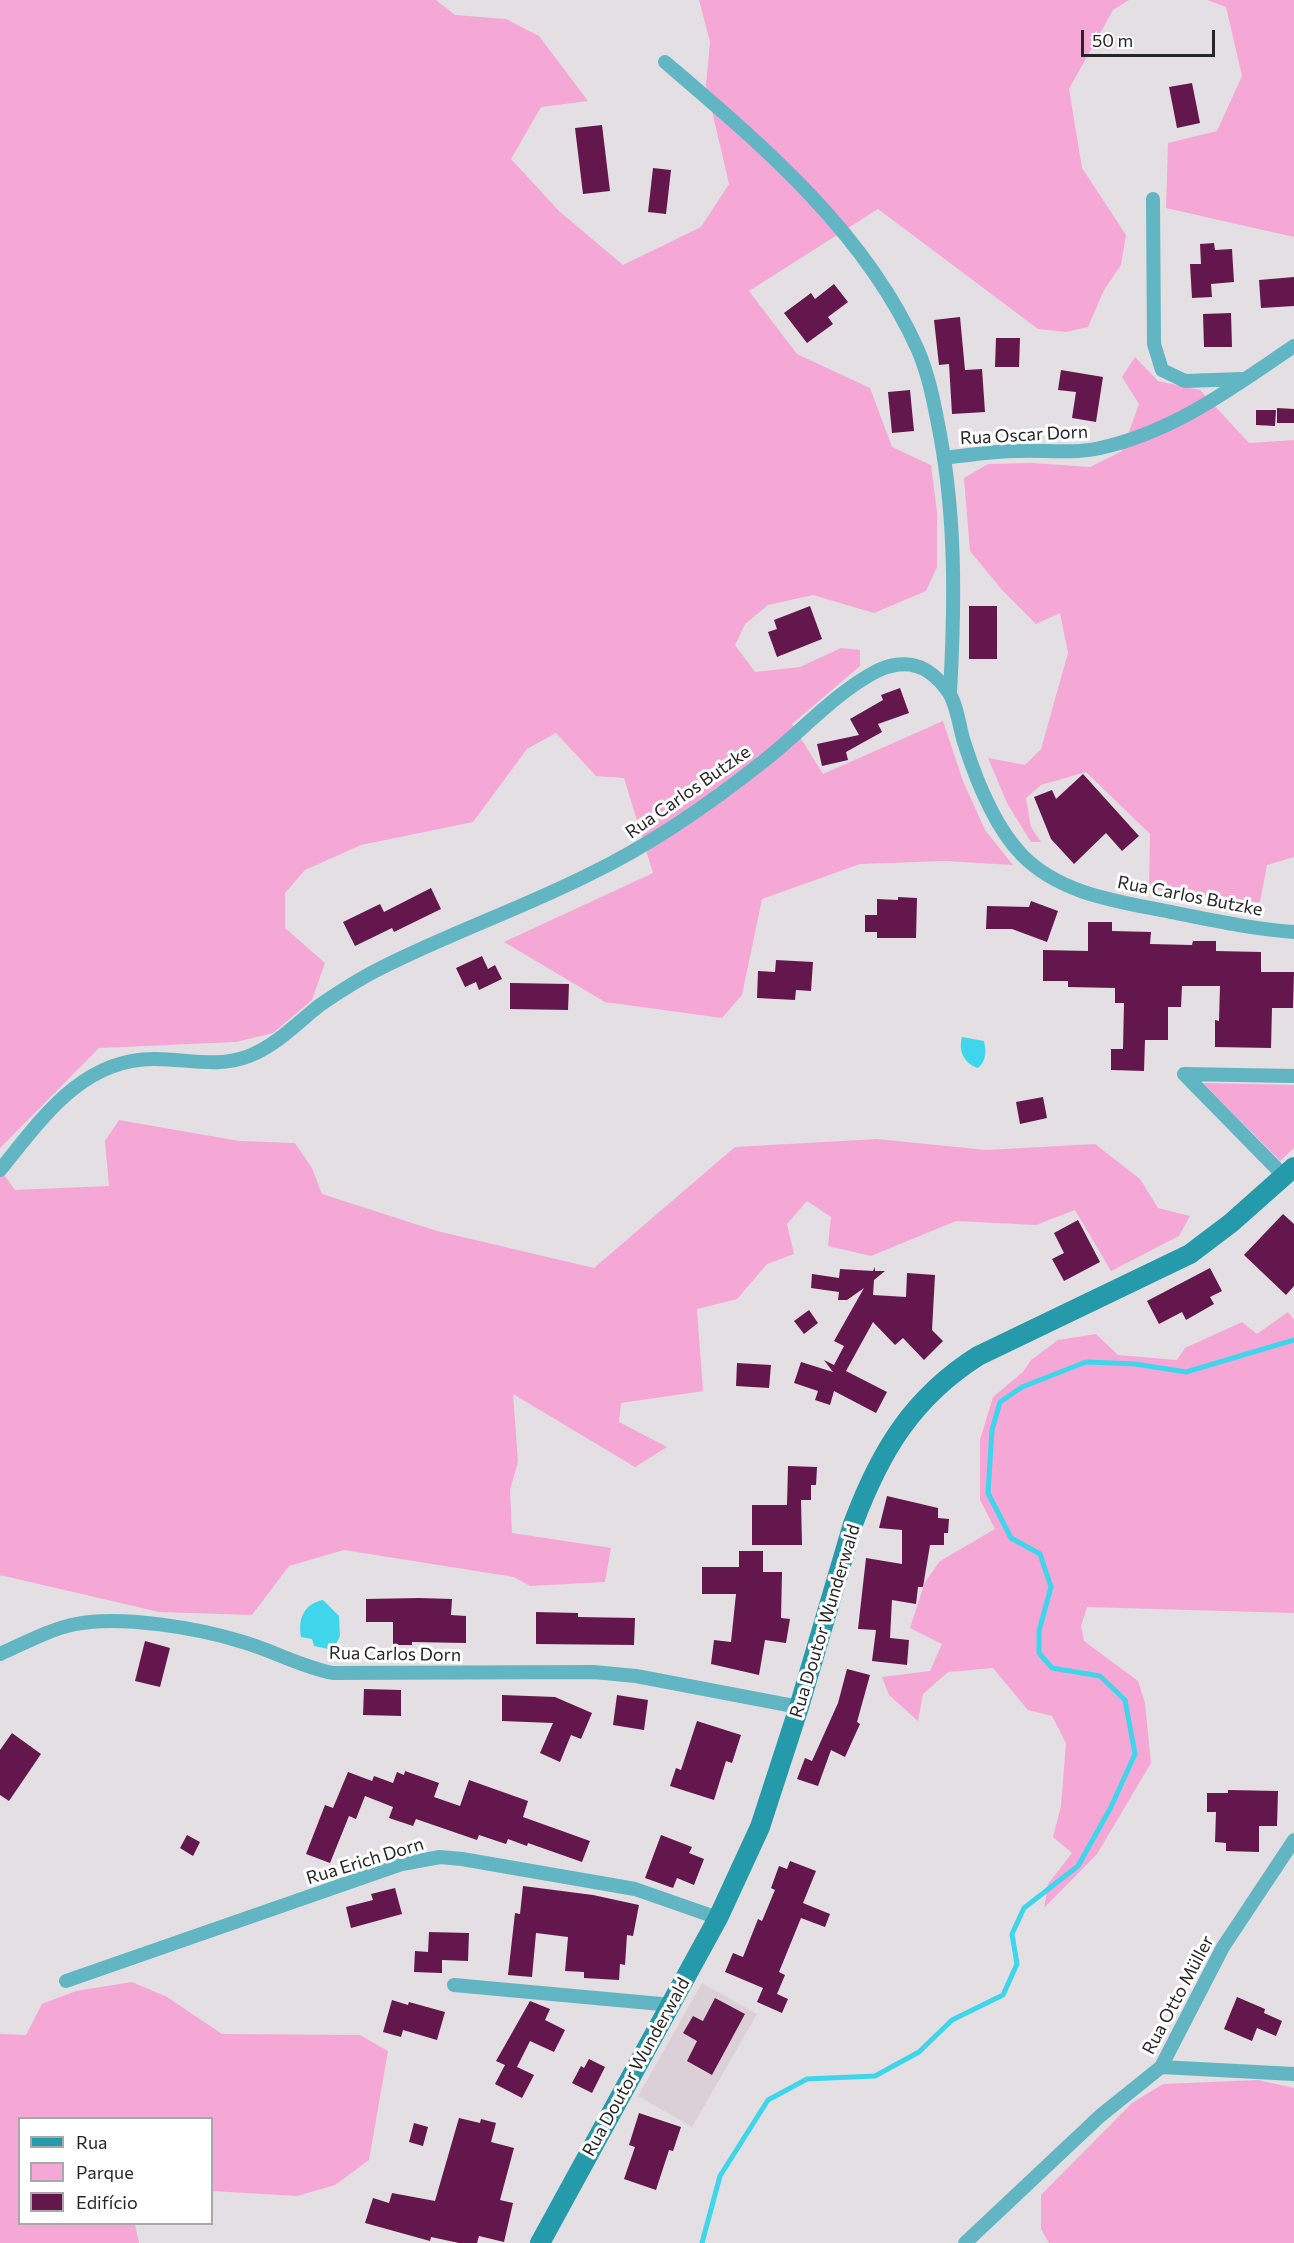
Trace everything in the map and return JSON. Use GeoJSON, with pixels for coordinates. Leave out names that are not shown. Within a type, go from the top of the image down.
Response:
{"type":"FeatureCollection","features":[{"type":"Feature","properties":{"kind":"street"},"geometry":{"type":"LineString","coordinates":[[665,63],[771,154],[817,201],[870,267],[919,352],[932,391],[945,458],[953,564],[950,692]]}},
{"type":"Feature","properties":{"kind":"street"},"geometry":{"type":"LineString","coordinates":[[1153,199],[1154,344],[1162,370],[1173,378],[1185,381],[1244,379]]}},
{"type":"Feature","properties":{"kind":"street","name":"Rua Oscar Dorn"},"geometry":{"type":"LineString","coordinates":[[945,458],[993,451],[1099,449],[1163,427],[1194,412],[1294,346]]}},
{"type":"Feature","properties":{"kind":"street","name":"Rua Carlos Butzke"},"geometry":{"type":"LineString","coordinates":[[0,1170],[47,1113],[96,1071],[151,1058],[223,1064],[251,1055],[283,1037],[322,1004],[380,969],[622,859],[686,820],[765,761],[855,685],[879,669],[897,664],[914,665],[929,672],[950,692],[965,745],[989,804],[1020,853],[1037,868],[1088,894],[1256,929],[1294,932]]}},
{"type":"Feature","properties":{"kind":"street"},"geometry":{"type":"LineString","coordinates":[[1289,1172],[1184,1074],[1294,1076]]}},
{"type":"Feature","properties":{"kind":"street","name":"Rua Doutor Wunderwald"},"geometry":{"type":"LineString","coordinates":[[540,2243],[672,2005],[718,1918],[760,1827],[799,1707],[853,1524],[867,1486],[891,1443],[928,1394],[955,1371],[978,1356],[1190,1254],[1232,1223],[1289,1172]]}},
{"type":"Feature","properties":{"kind":"street","name":"Rua Carlos Dorn"},"geometry":{"type":"LineString","coordinates":[[0,1654],[56,1629],[76,1624],[136,1623],[243,1641],[314,1670],[333,1673],[593,1672],[636,1676],[799,1707]]}},
{"type":"Feature","properties":{"kind":"street","name":"Rua Otto Müller"},"geometry":{"type":"LineString","coordinates":[[965,2243],[1100,2116],[1161,2067],[1223,1947],[1294,1840]]}},
{"type":"Feature","properties":{"kind":"street","name":"Rua Erich Dorn"},"geometry":{"type":"LineString","coordinates":[[66,1981],[402,1864],[440,1857],[635,1889],[718,1918]]}},
{"type":"Feature","properties":{"kind":"street"},"geometry":{"type":"LineString","coordinates":[[454,1985],[672,2005]]}},
{"type":"Feature","properties":{"kind":"street"},"geometry":{"type":"LineString","coordinates":[[1161,2067],[1294,2074]]}},
{"type":"Feature","properties":{"kind":"shaded area"},"geometry":{"type":"Polygon","coordinates":[[[702,1983],[757,2014],[692,2127],[638,2096],[702,1983]]]}},
{"type":"Feature","properties":{"kind":"green space"},"geometry":{"type":"Polygon","coordinates":[[[0,0],[436,0],[455,15],[506,19],[539,36],[588,101],[541,107],[511,159],[559,211],[623,265],[701,227],[729,184],[706,85],[710,42],[699,0],[1129,0],[1113,10],[1069,89],[1082,168],[1126,235],[1121,265],[1104,290],[1088,327],[1066,332],[1038,329],[878,209],[749,291],[797,354],[870,388],[892,447],[931,465],[937,512],[937,567],[926,591],[874,613],[813,595],[768,605],[745,624],[735,645],[755,672],[800,667],[841,648],[860,650],[860,666],[792,724],[823,774],[943,721],[963,781],[985,830],[1013,865],[945,861],[860,864],[762,899],[742,995],[722,1018],[605,1002],[504,942],[653,873],[624,778],[596,776],[556,733],[527,749],[473,822],[361,845],[305,870],[285,893],[285,928],[325,963],[312,1000],[273,1033],[236,1042],[99,1048],[0,1148],[0,0]]]}},
{"type":"Feature","properties":{"kind":"green space"},"geometry":{"type":"Polygon","coordinates":[[[1207,0],[1294,0],[1294,237],[1166,208],[1168,143],[1217,131],[1242,76],[1226,7],[1207,0]]]}},
{"type":"Feature","properties":{"kind":"green space"},"geometry":{"type":"Polygon","coordinates":[[[1135,357],[1158,381],[1200,390],[1249,443],[1294,440],[1294,857],[1267,865],[1260,902],[1233,906],[1212,898],[1149,888],[1150,834],[1086,772],[1041,785],[1026,798],[1031,827],[1041,842],[1031,842],[1007,803],[988,758],[1025,765],[1041,749],[1068,653],[1060,613],[1036,624],[1002,590],[970,551],[964,478],[988,464],[1031,463],[1090,467],[1122,451],[1139,404],[1122,377],[1135,357]]]}},
{"type":"Feature","properties":{"kind":"green space"},"geometry":{"type":"Polygon","coordinates":[[[1203,1083],[1294,1085],[1294,1148],[1280,1161],[1203,1083]]]}},
{"type":"Feature","properties":{"kind":"green space"},"geometry":{"type":"Polygon","coordinates":[[[119,1120],[239,1141],[295,1143],[312,1168],[322,1194],[437,1231],[594,1268],[735,1147],[877,1139],[986,1150],[1095,1144],[1140,1179],[1158,1208],[1190,1216],[1179,1236],[1111,1271],[1075,1210],[1036,1225],[956,1221],[871,1256],[828,1246],[831,1217],[807,1201],[787,1224],[794,1254],[767,1264],[737,1299],[697,1309],[703,1391],[621,1403],[619,1422],[667,1447],[635,1467],[513,1394],[518,1462],[510,1490],[512,1533],[611,1548],[605,1582],[530,1586],[514,1577],[344,1550],[289,1566],[252,1615],[159,1612],[0,1575],[0,1169],[15,1190],[109,1186],[105,1141],[119,1120]]]}},
{"type":"Feature","properties":{"kind":"green space"},"geometry":{"type":"Polygon","coordinates":[[[1288,1312],[1294,1320],[1294,1613],[1087,1607],[1081,1626],[1084,1641],[1138,1681],[1145,1703],[1151,1763],[1097,1854],[1044,1908],[1048,1884],[1072,1853],[1053,1837],[1061,1806],[1066,1743],[1052,1716],[1028,1710],[993,1668],[948,1672],[923,1694],[918,1721],[889,1695],[882,1677],[930,1671],[942,1644],[910,1628],[925,1582],[940,1561],[995,1529],[980,1500],[980,1440],[993,1397],[1023,1372],[1031,1360],[1058,1340],[1096,1334],[1118,1355],[1177,1360],[1185,1348],[1242,1322],[1257,1334],[1288,1312]]]}},
{"type":"Feature","properties":{"kind":"green space"},"geometry":{"type":"Polygon","coordinates":[[[132,1982],[167,1997],[222,2034],[360,2035],[388,2051],[369,2160],[335,2185],[297,2196],[213,2191],[213,2117],[18,2117],[18,2225],[135,2225],[139,2243],[0,2243],[0,2034],[26,2035],[42,2004],[76,1991],[132,1982]]]}},
{"type":"Feature","properties":{"kind":"green space"},"geometry":{"type":"Polygon","coordinates":[[[1258,2080],[1294,2088],[1294,2243],[1049,2243],[1041,2229],[1041,2195],[1132,2103],[1163,2084],[1258,2080]]]}},
{"type":"Feature","properties":{"kind":"water"},"geometry":{"type":"Polygon","coordinates":[[[962,1037],[984,1041],[985,1055],[978,1068],[963,1056],[962,1037]]]}},
{"type":"Feature","properties":{"kind":"water"},"geometry":{"type":"Polygon","coordinates":[[[323,1600],[339,1616],[340,1636],[333,1650],[314,1646],[312,1639],[301,1637],[300,1624],[304,1613],[311,1605],[323,1600]]]}},
{"type":"Feature","properties":{"kind":"building"},"geometry":{"type":"Polygon","coordinates":[[[1192,83],[1200,123],[1177,128],[1169,87],[1192,83]]]}},
{"type":"Feature","properties":{"kind":"building"},"geometry":{"type":"Polygon","coordinates":[[[602,125],[610,191],[583,194],[575,128],[602,125]]]}},
{"type":"Feature","properties":{"kind":"building"},"geometry":{"type":"Polygon","coordinates":[[[653,168],[671,170],[666,214],[648,212],[653,168]]]}},
{"type":"Feature","properties":{"kind":"building"},"geometry":{"type":"Polygon","coordinates":[[[1214,243],[1215,250],[1232,249],[1234,282],[1211,284],[1212,297],[1192,298],[1190,264],[1201,264],[1200,244],[1214,243]]]}},
{"type":"Feature","properties":{"kind":"building"},"geometry":{"type":"Polygon","coordinates":[[[1294,277],[1294,306],[1261,308],[1259,280],[1294,277]]]}},
{"type":"Feature","properties":{"kind":"building"},"geometry":{"type":"Polygon","coordinates":[[[834,284],[848,302],[828,317],[833,324],[807,343],[784,313],[811,293],[815,299],[834,284]]]}},
{"type":"Feature","properties":{"kind":"building"},"geometry":{"type":"Polygon","coordinates":[[[1231,313],[1232,347],[1204,347],[1203,314],[1231,313]]]}},
{"type":"Feature","properties":{"kind":"building"},"geometry":{"type":"Polygon","coordinates":[[[960,317],[965,370],[982,369],[985,412],[952,414],[949,364],[939,365],[934,320],[960,317]]]}},
{"type":"Feature","properties":{"kind":"building"},"geometry":{"type":"Polygon","coordinates":[[[996,338],[1020,338],[1019,367],[995,367],[996,338]]]}},
{"type":"Feature","properties":{"kind":"building"},"geometry":{"type":"Polygon","coordinates":[[[1061,370],[1103,377],[1096,422],[1072,418],[1076,392],[1058,390],[1061,370]]]}},
{"type":"Feature","properties":{"kind":"building"},"geometry":{"type":"Polygon","coordinates":[[[910,390],[914,431],[892,433],[888,392],[910,390]]]}},
{"type":"Feature","properties":{"kind":"building"},"geometry":{"type":"Polygon","coordinates":[[[1277,408],[1294,409],[1294,423],[1277,423],[1277,408]]]}},
{"type":"Feature","properties":{"kind":"building"},"geometry":{"type":"Polygon","coordinates":[[[1256,410],[1276,410],[1275,426],[1256,425],[1256,410]]]}},
{"type":"Feature","properties":{"kind":"building"},"geometry":{"type":"Polygon","coordinates":[[[810,606],[822,639],[777,657],[768,632],[777,629],[774,620],[810,606]]]}},
{"type":"Feature","properties":{"kind":"building"},"geometry":{"type":"Polygon","coordinates":[[[969,606],[997,606],[997,659],[969,659],[969,606]]]}},
{"type":"Feature","properties":{"kind":"building"},"geometry":{"type":"Polygon","coordinates":[[[900,688],[909,713],[878,724],[882,732],[846,752],[848,760],[822,766],[817,744],[859,735],[850,719],[883,700],[881,695],[900,688]]]}},
{"type":"Feature","properties":{"kind":"building"},"geometry":{"type":"Polygon","coordinates":[[[1083,774],[1139,836],[1122,851],[1106,833],[1074,864],[1051,839],[1034,797],[1052,790],[1056,799],[1083,774]]]}},
{"type":"Feature","properties":{"kind":"building"},"geometry":{"type":"Polygon","coordinates":[[[431,888],[441,909],[394,932],[392,928],[355,946],[343,922],[380,904],[384,912],[431,888]]]}},
{"type":"Feature","properties":{"kind":"building"},"geometry":{"type":"Polygon","coordinates":[[[898,897],[917,898],[916,938],[877,938],[877,932],[865,932],[865,915],[877,915],[877,899],[898,900],[898,897]]]}},
{"type":"Feature","properties":{"kind":"building"},"geometry":{"type":"Polygon","coordinates":[[[1031,901],[1058,911],[1047,942],[1012,929],[986,929],[987,906],[1029,907],[1031,901]]]}},
{"type":"Feature","properties":{"kind":"building"},"geometry":{"type":"Polygon","coordinates":[[[1088,922],[1112,922],[1112,931],[1151,932],[1150,944],[1192,945],[1193,941],[1216,941],[1216,951],[1261,952],[1261,972],[1294,972],[1293,1008],[1272,1008],[1271,1048],[1215,1047],[1215,1020],[1219,1021],[1220,986],[1182,986],[1181,1007],[1168,1007],[1168,1040],[1145,1040],[1144,1071],[1111,1070],[1111,1049],[1123,1049],[1124,1003],[1115,1003],[1115,988],[1068,987],[1068,981],[1043,981],[1043,950],[1088,951],[1088,922]]]}},
{"type":"Feature","properties":{"kind":"building"},"geometry":{"type":"Polygon","coordinates":[[[482,956],[488,969],[495,965],[502,979],[479,990],[476,982],[465,987],[456,968],[482,956]]]}},
{"type":"Feature","properties":{"kind":"building"},"geometry":{"type":"Polygon","coordinates":[[[776,960],[813,962],[811,991],[796,990],[795,1000],[757,998],[758,971],[775,972],[776,960]]]}},
{"type":"Feature","properties":{"kind":"building"},"geometry":{"type":"Polygon","coordinates":[[[510,983],[569,984],[568,1010],[510,1009],[510,983]]]}},
{"type":"Feature","properties":{"kind":"building"},"geometry":{"type":"Polygon","coordinates":[[[1043,1097],[1047,1118],[1020,1124],[1016,1102],[1043,1097]]]}},
{"type":"Feature","properties":{"kind":"building"},"geometry":{"type":"Polygon","coordinates":[[[1283,1214],[1294,1224],[1294,1286],[1286,1295],[1244,1255],[1283,1214]]]}},
{"type":"Feature","properties":{"kind":"building"},"geometry":{"type":"Polygon","coordinates":[[[1078,1220],[1100,1262],[1064,1281],[1052,1259],[1064,1253],[1054,1233],[1078,1220]]]}},
{"type":"Feature","properties":{"kind":"building"},"geometry":{"type":"Polygon","coordinates":[[[875,1267],[875,1271],[885,1271],[874,1280],[873,1295],[906,1297],[907,1273],[935,1275],[932,1330],[943,1341],[924,1360],[903,1338],[895,1345],[873,1322],[846,1371],[887,1392],[876,1413],[834,1391],[830,1405],[815,1400],[818,1391],[794,1383],[801,1362],[833,1372],[824,1360],[834,1365],[844,1346],[834,1341],[864,1288],[847,1300],[838,1300],[839,1292],[811,1288],[812,1274],[839,1278],[840,1269],[873,1271],[875,1267]]]}},
{"type":"Feature","properties":{"kind":"building"},"geometry":{"type":"Polygon","coordinates":[[[1210,1268],[1222,1291],[1210,1297],[1214,1304],[1186,1320],[1182,1312],[1159,1324],[1147,1301],[1210,1268]]]}},
{"type":"Feature","properties":{"kind":"building"},"geometry":{"type":"Polygon","coordinates":[[[809,1310],[818,1323],[804,1334],[794,1321],[809,1310]]]}},
{"type":"Feature","properties":{"kind":"building"},"geometry":{"type":"Polygon","coordinates":[[[737,1363],[771,1365],[769,1388],[736,1386],[737,1363]]]}},
{"type":"Feature","properties":{"kind":"building"},"geometry":{"type":"Polygon","coordinates":[[[788,1466],[817,1467],[816,1485],[811,1485],[811,1500],[801,1500],[802,1545],[752,1545],[752,1505],[787,1505],[788,1466]]]}},
{"type":"Feature","properties":{"kind":"building"},"geometry":{"type":"Polygon","coordinates":[[[887,1496],[938,1508],[938,1518],[949,1519],[948,1533],[944,1533],[944,1545],[930,1545],[923,1587],[918,1587],[916,1604],[892,1600],[890,1638],[909,1640],[907,1665],[872,1661],[876,1630],[858,1629],[866,1558],[902,1564],[902,1530],[879,1528],[887,1496]]]}},
{"type":"Feature","properties":{"kind":"building"},"geometry":{"type":"Polygon","coordinates":[[[739,1551],[763,1551],[763,1572],[782,1572],[781,1618],[790,1619],[786,1643],[765,1640],[759,1675],[711,1664],[714,1640],[731,1642],[736,1594],[702,1594],[702,1567],[739,1567],[739,1551]]]}},
{"type":"Feature","properties":{"kind":"building"},"geometry":{"type":"Polygon","coordinates":[[[366,1599],[452,1599],[451,1615],[466,1616],[466,1643],[412,1642],[412,1645],[393,1645],[393,1622],[366,1622],[366,1599]]]}},
{"type":"Feature","properties":{"kind":"building"},"geometry":{"type":"Polygon","coordinates":[[[536,1612],[578,1613],[578,1617],[635,1618],[634,1645],[536,1644],[536,1612]]]}},
{"type":"Feature","properties":{"kind":"building"},"geometry":{"type":"Polygon","coordinates":[[[145,1641],[170,1648],[160,1687],[135,1681],[145,1641]]]}},
{"type":"Feature","properties":{"kind":"building"},"geometry":{"type":"Polygon","coordinates":[[[847,1669],[870,1675],[857,1722],[860,1724],[845,1757],[831,1750],[818,1786],[797,1779],[805,1758],[812,1761],[838,1703],[847,1669]]]}},
{"type":"Feature","properties":{"kind":"building"},"geometry":{"type":"Polygon","coordinates":[[[364,1689],[401,1690],[401,1716],[363,1715],[364,1689]]]}},
{"type":"Feature","properties":{"kind":"building"},"geometry":{"type":"Polygon","coordinates":[[[502,1695],[555,1697],[592,1713],[581,1739],[571,1735],[560,1762],[540,1753],[553,1723],[502,1721],[502,1695]]]}},
{"type":"Feature","properties":{"kind":"building"},"geometry":{"type":"Polygon","coordinates":[[[617,1695],[648,1700],[644,1730],[613,1725],[617,1695]]]}},
{"type":"Feature","properties":{"kind":"building"},"geometry":{"type":"Polygon","coordinates":[[[697,1721],[741,1735],[732,1763],[726,1761],[714,1800],[670,1786],[676,1768],[681,1770],[697,1721]]]}},
{"type":"Feature","properties":{"kind":"building"},"geometry":{"type":"Polygon","coordinates":[[[12,1733],[41,1754],[9,1801],[0,1795],[0,1750],[12,1733]]]}},
{"type":"Feature","properties":{"kind":"building"},"geometry":{"type":"Polygon","coordinates":[[[405,1771],[439,1783],[434,1797],[460,1806],[469,1780],[528,1801],[523,1817],[590,1841],[582,1862],[528,1843],[527,1846],[508,1839],[506,1844],[479,1835],[477,1840],[416,1819],[413,1826],[389,1818],[393,1807],[365,1796],[356,1819],[349,1816],[330,1863],[306,1854],[325,1805],[333,1808],[348,1772],[372,1781],[374,1776],[393,1783],[397,1772],[404,1775],[405,1771]]]}},
{"type":"Feature","properties":{"kind":"building"},"geometry":{"type":"Polygon","coordinates":[[[1228,1790],[1278,1791],[1277,1826],[1259,1826],[1259,1852],[1226,1851],[1226,1843],[1215,1842],[1216,1812],[1207,1812],[1207,1793],[1228,1793],[1228,1790]]]}},
{"type":"Feature","properties":{"kind":"building"},"geometry":{"type":"Polygon","coordinates":[[[187,1835],[200,1842],[193,1856],[180,1848],[187,1835]]]}},
{"type":"Feature","properties":{"kind":"building"},"geometry":{"type":"Polygon","coordinates":[[[661,1835],[692,1847],[689,1853],[704,1859],[694,1885],[677,1878],[673,1888],[645,1878],[661,1835]]]}},
{"type":"Feature","properties":{"kind":"building"},"geometry":{"type":"Polygon","coordinates":[[[790,1861],[816,1871],[803,1903],[830,1914],[825,1927],[801,1918],[779,1972],[785,1975],[777,1994],[788,1999],[782,2013],[757,2002],[763,1988],[725,1972],[733,1953],[743,1957],[758,1919],[762,1921],[775,1890],[771,1888],[779,1866],[787,1869],[790,1861]]]}},
{"type":"Feature","properties":{"kind":"building"},"geometry":{"type":"Polygon","coordinates":[[[523,1886],[593,1895],[639,1905],[633,1936],[627,1935],[625,1965],[620,1964],[619,1980],[584,1978],[584,1972],[565,1971],[568,1937],[536,1933],[532,1977],[508,1975],[515,1913],[520,1914],[523,1886]]]}},
{"type":"Feature","properties":{"kind":"building"},"geometry":{"type":"Polygon","coordinates":[[[395,1888],[402,1914],[351,1928],[346,1907],[373,1900],[371,1894],[395,1888]]]}},
{"type":"Feature","properties":{"kind":"building"},"geometry":{"type":"Polygon","coordinates":[[[429,1932],[469,1933],[468,1961],[442,1960],[442,1973],[414,1972],[415,1951],[428,1952],[429,1932]]]}},
{"type":"Feature","properties":{"kind":"building"},"geometry":{"type":"Polygon","coordinates":[[[1237,1997],[1265,2009],[1264,2013],[1282,2021],[1276,2036],[1257,2028],[1252,2041],[1224,2029],[1237,1997]]]}},
{"type":"Feature","properties":{"kind":"building"},"geometry":{"type":"Polygon","coordinates":[[[715,1998],[745,2014],[712,2075],[687,2061],[697,2041],[683,2033],[693,2016],[703,2021],[715,1998]]]}},
{"type":"Feature","properties":{"kind":"building"},"geometry":{"type":"Polygon","coordinates":[[[392,2000],[408,2005],[409,2002],[445,2012],[437,2040],[403,2030],[401,2037],[383,2032],[392,2000]]]}},
{"type":"Feature","properties":{"kind":"building"},"geometry":{"type":"Polygon","coordinates":[[[530,2001],[550,2009],[545,2020],[565,2030],[554,2052],[530,2041],[517,2067],[534,2075],[522,2098],[495,2084],[505,2065],[496,2061],[530,2001]]]}},
{"type":"Feature","properties":{"kind":"building"},"geometry":{"type":"Polygon","coordinates":[[[589,2059],[605,2067],[592,2093],[572,2083],[581,2066],[584,2068],[589,2059]]]}},
{"type":"Feature","properties":{"kind":"building"},"geometry":{"type":"Polygon","coordinates":[[[639,2113],[681,2127],[673,2151],[669,2150],[656,2190],[624,2179],[635,2147],[629,2145],[639,2113]]]}},
{"type":"Feature","properties":{"kind":"building"},"geometry":{"type":"Polygon","coordinates":[[[459,2118],[480,2123],[481,2119],[496,2123],[491,2142],[514,2148],[500,2200],[513,2203],[504,2242],[479,2236],[477,2243],[459,2243],[431,2237],[430,2241],[365,2223],[373,2198],[389,2203],[392,2193],[435,2201],[459,2118]]]}},
{"type":"Feature","properties":{"kind":"building"},"geometry":{"type":"Polygon","coordinates":[[[414,2123],[428,2127],[423,2146],[409,2142],[414,2123]]]}},
{"type":"Feature","properties":{"kind":"waterway"},"geometry":{"type":"LineString","coordinates":[[702,2243],[720,2176],[768,2100],[807,2079],[875,2076],[919,2052],[952,2020],[1003,1995],[1017,1964],[1012,1934],[1024,1908],[1078,1866],[1111,1807],[1135,1754],[1125,1700],[1100,1676],[1052,1668],[1039,1653],[1039,1631],[1051,1587],[1040,1554],[1011,1538],[988,1493],[992,1430],[1000,1402],[1022,1387],[1086,1362],[1135,1364],[1186,1372],[1294,1340]]}}]}
